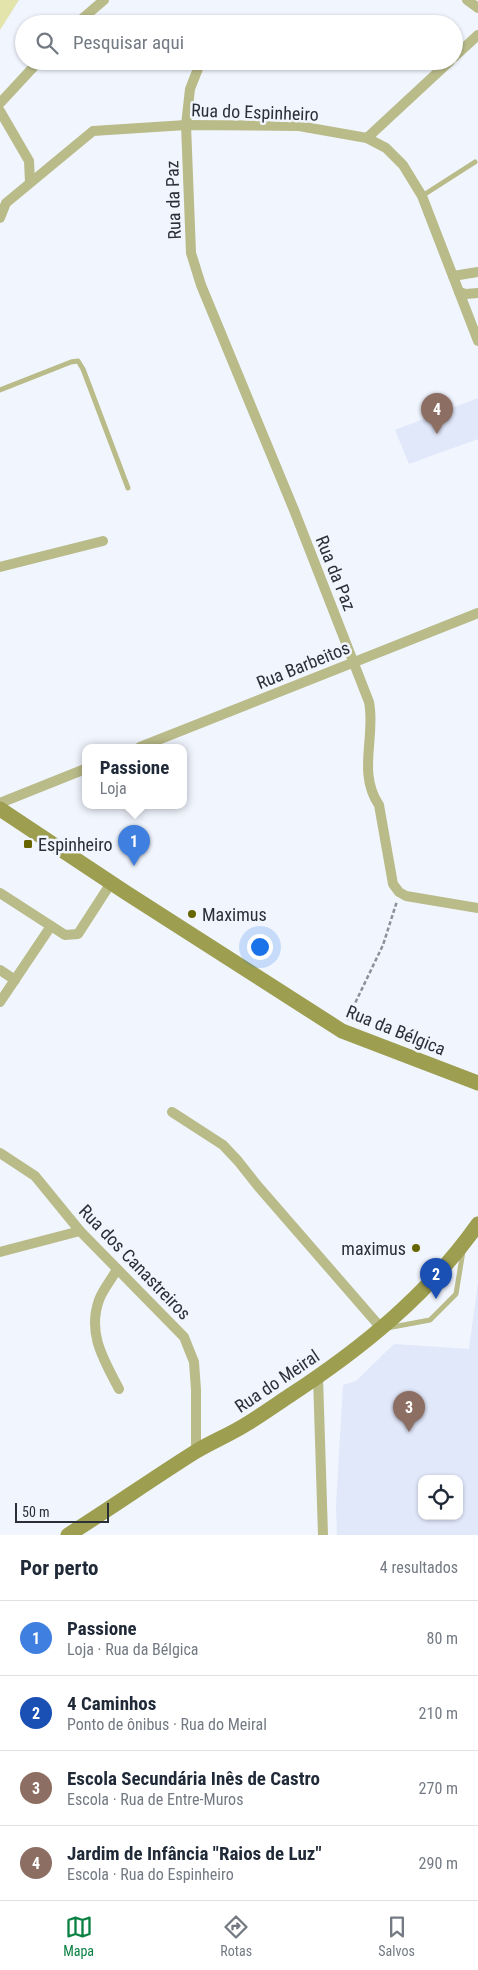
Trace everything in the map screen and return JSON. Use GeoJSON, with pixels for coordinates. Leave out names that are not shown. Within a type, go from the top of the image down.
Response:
{"type":"FeatureCollection","features":[{"type":"Feature","properties":{"kind":"main road","name":"Rua da Bélgica"},"geometry":{"type":"LineString","coordinates":[[0,809],[111,883],[342,1031],[478,1083]]}},
{"type":"Feature","properties":{"kind":"main road","name":"Rua do Meiral"},"geometry":{"type":"LineString","coordinates":[[68,1535],[90,1528],[196,1451],[245,1425],[318,1377],[382,1330],[464,1243],[478,1224]]}},
{"type":"Feature","properties":{"kind":"street"},"geometry":{"type":"LineString","coordinates":[[86,15],[104,0]]}},
{"type":"Feature","properties":{"kind":"street"},"geometry":{"type":"LineString","coordinates":[[467,0],[478,8]]}},
{"type":"Feature","properties":{"kind":"street"},"geometry":{"type":"LineString","coordinates":[[463,49],[478,36]]}},
{"type":"Feature","properties":{"kind":"street"},"geometry":{"type":"LineString","coordinates":[[0,103],[31,70]]}},
{"type":"Feature","properties":{"kind":"street","name":"Rua da Paz"},"geometry":{"type":"LineString","coordinates":[[197,70],[190,89],[186,125],[191,253],[201,285],[294,510],[369,702],[372,715],[367,765],[372,794],[380,805],[393,884],[399,892]]}},
{"type":"Feature","properties":{"kind":"street"},"geometry":{"type":"LineString","coordinates":[[367,138],[440,70]]}},
{"type":"Feature","properties":{"kind":"street"},"geometry":{"type":"LineString","coordinates":[[0,111],[29,161],[30,182]]}},
{"type":"Feature","properties":{"kind":"street","name":"Rua do Espinheiro"},"geometry":{"type":"LineString","coordinates":[[0,218],[6,203],[93,131],[186,125],[300,126],[367,138],[386,148],[403,165],[422,196],[478,341]]}},
{"type":"Feature","properties":{"kind":"street"},"geometry":{"type":"LineString","coordinates":[[453,276],[478,272]]}},
{"type":"Feature","properties":{"kind":"street"},"geometry":{"type":"LineString","coordinates":[[459,292],[466,294],[478,292]]}},
{"type":"Feature","properties":{"kind":"street"},"geometry":{"type":"LineString","coordinates":[[0,567],[103,541]]}},
{"type":"Feature","properties":{"kind":"street","name":"Rua Barbeitos"},"geometry":{"type":"LineString","coordinates":[[148,744],[478,613]]}},
{"type":"Feature","properties":{"kind":"street"},"geometry":{"type":"LineString","coordinates":[[0,803],[82,770]]}},
{"type":"Feature","properties":{"kind":"street"},"geometry":{"type":"LineString","coordinates":[[0,893],[65,935],[78,934],[111,883]]}},
{"type":"Feature","properties":{"kind":"street"},"geometry":{"type":"LineString","coordinates":[[399,892],[406,896],[478,908]]}},
{"type":"Feature","properties":{"kind":"street"},"geometry":{"type":"LineString","coordinates":[[0,1002],[52,926]]}},
{"type":"Feature","properties":{"kind":"street"},"geometry":{"type":"LineString","coordinates":[[0,970],[15,980]]}},
{"type":"Feature","properties":{"kind":"street"},"geometry":{"type":"LineString","coordinates":[[172,1112],[216,1140],[233,1156],[382,1330]]}},
{"type":"Feature","properties":{"kind":"street","name":"Rua dos Canastreiros"},"geometry":{"type":"LineString","coordinates":[[0,1153],[35,1176],[80,1231],[184,1337],[194,1362],[196,1451]]}},
{"type":"Feature","properties":{"kind":"street"},"geometry":{"type":"LineString","coordinates":[[0,1252],[80,1231]]}},
{"type":"Feature","properties":{"kind":"street"},"geometry":{"type":"LineString","coordinates":[[118,1270],[99,1299],[94,1324],[99,1351],[119,1389]]}},
{"type":"Feature","properties":{"kind":"street"},"geometry":{"type":"LineString","coordinates":[[318,1377],[323,1535]]}},
{"type":"Feature","properties":{"kind":"lane"},"geometry":{"type":"LineString","coordinates":[[422,196],[475,162]]}},
{"type":"Feature","properties":{"kind":"lane"},"geometry":{"type":"LineString","coordinates":[[0,390],[71,362],[78,361],[83,369],[128,488]]}},
{"type":"Feature","properties":{"kind":"lane"},"geometry":{"type":"LineString","coordinates":[[382,1330],[430,1320],[456,1294],[464,1243]]}},
{"type":"Feature","properties":{"kind":"path"},"geometry":{"type":"LineString","coordinates":[[342,1031],[383,945],[399,892]]}},
{"type":"Feature","properties":{"kind":"shaded area"},"geometry":{"type":"Polygon","coordinates":[[[478,398],[478,439],[409,464],[395,430],[478,398]]]}},
{"type":"Feature","properties":{"kind":"shaded area"},"geometry":{"type":"Polygon","coordinates":[[[478,1282],[478,1535],[337,1535],[336,1506],[343,1385],[356,1381],[394,1344],[469,1349],[478,1282]]]}},
{"type":"Feature","properties":{"kind":"green space"},"geometry":{"type":"Polygon","coordinates":[[[0,0],[19,0],[0,30],[0,0]]]}},
{"type":"Feature","properties":{"kind":"place","name":"Jardim de Infância \"Raios de Luz\""},"geometry":{"type":"Point","coordinates":[437,434]}},
{"type":"Feature","properties":{"kind":"place","name":"Espinheiro"},"geometry":{"type":"Point","coordinates":[28,844]}},
{"type":"Feature","properties":{"kind":"place","name":"Passione"},"geometry":{"type":"Point","coordinates":[134,866]}},
{"type":"Feature","properties":{"kind":"place","name":"Maximus"},"geometry":{"type":"Point","coordinates":[192,914]}},
{"type":"Feature","properties":{"kind":"place","name":"maximus"},"geometry":{"type":"Point","coordinates":[416,1248]}},
{"type":"Feature","properties":{"kind":"place","name":"4 Caminhos"},"geometry":{"type":"Point","coordinates":[436,1299]}},
{"type":"Feature","properties":{"kind":"place","name":"Escola Secundária Inês de Castro"},"geometry":{"type":"Point","coordinates":[409,1432]}}]}
